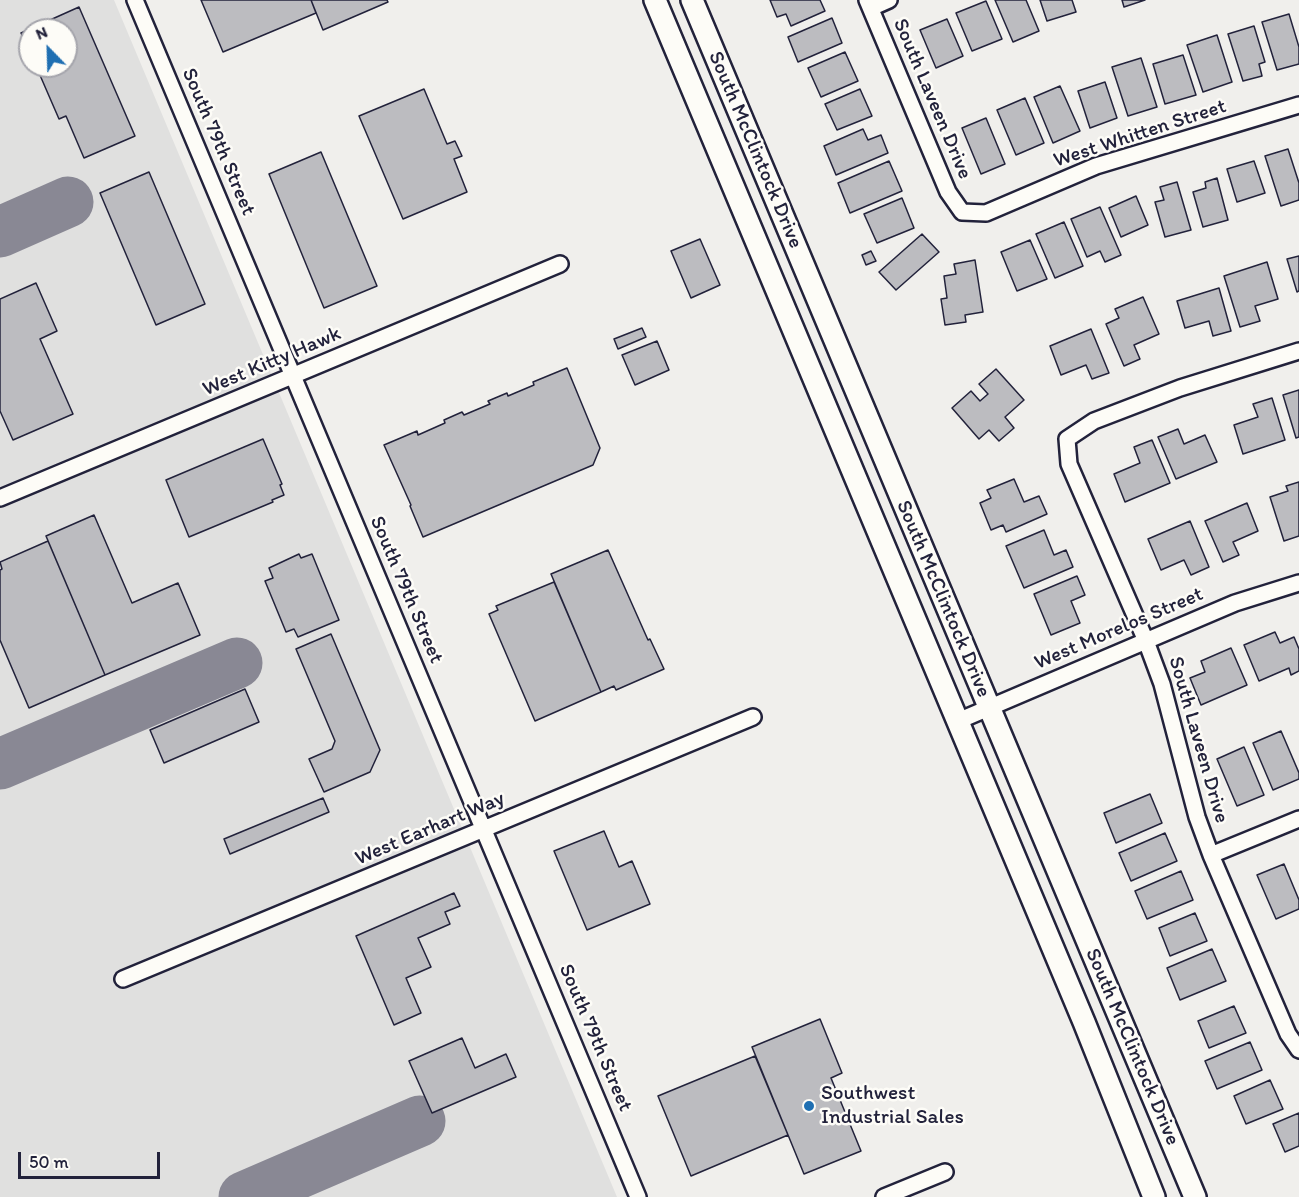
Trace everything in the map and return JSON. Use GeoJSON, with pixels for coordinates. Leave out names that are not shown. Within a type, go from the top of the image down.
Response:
{"type":"FeatureCollection","features":[{"type":"Feature","properties":{"kind":"main road","name":"South McClintock Drive"},"geometry":{"type":"LineString","coordinates":[[655,0],[1084,1022],[1154,1197]]}},
{"type":"Feature","properties":{"kind":"main road","name":"South McClintock Drive"},"geometry":{"type":"LineString","coordinates":[[692,0],[1195,1197]]}},
{"type":"Feature","properties":{"kind":"street","name":"South 79th Street"},"geometry":{"type":"LineString","coordinates":[[135,0],[638,1197]]}},
{"type":"Feature","properties":{"kind":"street"},"geometry":{"type":"LineString","coordinates":[[869,4],[889,0]]}},
{"type":"Feature","properties":{"kind":"street","name":"South Laveen Drive"},"geometry":{"type":"LineString","coordinates":[[869,4],[948,192],[962,212]]}},
{"type":"Feature","properties":{"kind":"street","name":"West Whitten Street"},"geometry":{"type":"LineString","coordinates":[[962,212],[986,213],[1096,166],[1299,105]]}},
{"type":"Feature","properties":{"kind":"street","name":"West Kitty Hawk"},"geometry":{"type":"LineString","coordinates":[[0,498],[560,264]]}},
{"type":"Feature","properties":{"kind":"street","name":"South Laveen Drive"},"geometry":{"type":"LineString","coordinates":[[1299,351],[1180,388],[1094,421],[1067,439],[1069,464],[1146,641],[1162,684],[1197,817],[1210,855],[1288,1034],[1299,1050]]}},
{"type":"Feature","properties":{"kind":"street","name":"West Morelos Street"},"geometry":{"type":"LineString","coordinates":[[958,722],[1235,603],[1299,583]]}},
{"type":"Feature","properties":{"kind":"street","name":"West Earhart Way"},"geometry":{"type":"LineString","coordinates":[[123,979],[753,717]]}},
{"type":"Feature","properties":{"kind":"street"},"geometry":{"type":"LineString","coordinates":[[1210,855],[1299,819]]}},
{"type":"Feature","properties":{"kind":"street"},"geometry":{"type":"LineString","coordinates":[[884,1197],[945,1172]]}},
{"type":"Feature","properties":{"kind":"shaded area"},"geometry":{"type":"Polygon","coordinates":[[[0,0],[114,0],[617,1197],[0,1197],[0,0]]]}},
{"type":"Feature","properties":{"kind":"building"},"geometry":{"type":"Polygon","coordinates":[[[201,0],[311,0],[316,13],[223,52],[201,0]]]}},
{"type":"Feature","properties":{"kind":"building"},"geometry":{"type":"Polygon","coordinates":[[[311,0],[387,0],[388,2],[323,30],[311,0]]]}},
{"type":"Feature","properties":{"kind":"building"},"geometry":{"type":"Polygon","coordinates":[[[770,0],[820,0],[825,11],[791,26],[786,14],[777,17],[770,0]]]}},
{"type":"Feature","properties":{"kind":"building"},"geometry":{"type":"Polygon","coordinates":[[[995,0],[1026,0],[1039,31],[1013,42],[995,0]]]}},
{"type":"Feature","properties":{"kind":"building"},"geometry":{"type":"Polygon","coordinates":[[[1040,0],[1072,0],[1076,12],[1047,21],[1040,0]]]}},
{"type":"Feature","properties":{"kind":"building"},"geometry":{"type":"Polygon","coordinates":[[[1122,0],[1145,0],[1124,7],[1122,0]]]}},
{"type":"Feature","properties":{"kind":"building"},"geometry":{"type":"Polygon","coordinates":[[[986,1],[1002,39],[972,51],[956,13],[986,1]]]}},
{"type":"Feature","properties":{"kind":"building"},"geometry":{"type":"Polygon","coordinates":[[[79,7],[135,136],[84,158],[66,116],[59,119],[41,78],[78,78],[78,18],[54,18],[79,7]]]}},
{"type":"Feature","properties":{"kind":"building"},"geometry":{"type":"Polygon","coordinates":[[[1289,14],[1299,47],[1299,64],[1277,70],[1262,22],[1289,14]]]}},
{"type":"Feature","properties":{"kind":"building"},"geometry":{"type":"Polygon","coordinates":[[[832,18],[842,43],[798,62],[788,37],[832,18]]]}},
{"type":"Feature","properties":{"kind":"building"},"geometry":{"type":"Polygon","coordinates":[[[947,19],[963,56],[936,68],[920,30],[947,19]]]}},
{"type":"Feature","properties":{"kind":"building"},"geometry":{"type":"Polygon","coordinates":[[[1254,26],[1265,62],[1259,64],[1262,76],[1243,81],[1228,34],[1254,26]]]}},
{"type":"Feature","properties":{"kind":"building"},"geometry":{"type":"Polygon","coordinates":[[[1217,35],[1232,82],[1203,92],[1187,45],[1217,35]]]}},
{"type":"Feature","properties":{"kind":"building"},"geometry":{"type":"Polygon","coordinates":[[[845,52],[858,81],[821,97],[808,68],[845,52]]]}},
{"type":"Feature","properties":{"kind":"building"},"geometry":{"type":"Polygon","coordinates":[[[1183,55],[1196,95],[1165,104],[1153,64],[1183,55]]]}},
{"type":"Feature","properties":{"kind":"building"},"geometry":{"type":"Polygon","coordinates":[[[1141,58],[1157,107],[1128,116],[1112,67],[1141,58]]]}},
{"type":"Feature","properties":{"kind":"building"},"geometry":{"type":"Polygon","coordinates":[[[1105,82],[1117,118],[1090,128],[1078,91],[1105,82]]]}},
{"type":"Feature","properties":{"kind":"building"},"geometry":{"type":"Polygon","coordinates":[[[1060,86],[1080,131],[1053,143],[1034,97],[1060,86]]]}},
{"type":"Feature","properties":{"kind":"building"},"geometry":{"type":"Polygon","coordinates":[[[424,89],[447,144],[455,141],[462,156],[454,159],[467,192],[403,219],[359,116],[424,89]]]}},
{"type":"Feature","properties":{"kind":"building"},"geometry":{"type":"Polygon","coordinates":[[[860,89],[872,116],[837,130],[825,104],[860,89]]]}},
{"type":"Feature","properties":{"kind":"building"},"geometry":{"type":"Polygon","coordinates":[[[1025,98],[1044,143],[1016,155],[997,110],[1025,98]]]}},
{"type":"Feature","properties":{"kind":"building"},"geometry":{"type":"Polygon","coordinates":[[[986,118],[1005,164],[981,174],[962,128],[986,118]]]}},
{"type":"Feature","properties":{"kind":"building"},"geometry":{"type":"Polygon","coordinates":[[[863,129],[868,140],[881,135],[888,153],[836,175],[824,146],[863,129]]]}},
{"type":"Feature","properties":{"kind":"building"},"geometry":{"type":"Polygon","coordinates":[[[1288,149],[1299,183],[1299,200],[1281,206],[1265,156],[1288,149]]]}},
{"type":"Feature","properties":{"kind":"building"},"geometry":{"type":"Polygon","coordinates":[[[321,152],[377,286],[324,308],[269,174],[321,152]]]}},
{"type":"Feature","properties":{"kind":"building"},"geometry":{"type":"Polygon","coordinates":[[[889,161],[902,191],[850,213],[838,183],[889,161]]]}},
{"type":"Feature","properties":{"kind":"building"},"geometry":{"type":"Polygon","coordinates":[[[1254,161],[1265,193],[1237,202],[1227,169],[1254,161]]]}},
{"type":"Feature","properties":{"kind":"building"},"geometry":{"type":"Polygon","coordinates":[[[149,172],[205,304],[156,325],[100,193],[149,172]]]}},
{"type":"Feature","properties":{"kind":"building"},"geometry":{"type":"Polygon","coordinates":[[[1217,178],[1228,220],[1203,227],[1193,192],[1206,188],[1205,182],[1217,178]]]}},
{"type":"Feature","properties":{"kind":"building"},"geometry":{"type":"Polygon","coordinates":[[[1177,182],[1191,230],[1165,237],[1155,202],[1164,200],[1160,187],[1177,182]]]}},
{"type":"Feature","properties":{"kind":"building"},"geometry":{"type":"Polygon","coordinates":[[[1136,196],[1148,225],[1121,237],[1109,208],[1136,196]]]}},
{"type":"Feature","properties":{"kind":"building"},"geometry":{"type":"Polygon","coordinates":[[[902,198],[914,228],[877,243],[864,214],[902,198]]]}},
{"type":"Feature","properties":{"kind":"building"},"geometry":{"type":"Polygon","coordinates":[[[1100,207],[1121,255],[1105,262],[1100,251],[1087,257],[1071,219],[1100,207]]]}},
{"type":"Feature","properties":{"kind":"building"},"geometry":{"type":"Polygon","coordinates":[[[1064,222],[1083,266],[1055,278],[1036,234],[1064,222]]]}},
{"type":"Feature","properties":{"kind":"building"},"geometry":{"type":"Polygon","coordinates":[[[922,234],[939,252],[896,290],[879,272],[922,234]]]}},
{"type":"Feature","properties":{"kind":"building"},"geometry":{"type":"Polygon","coordinates":[[[700,239],[720,285],[691,298],[671,251],[700,239]]]}},
{"type":"Feature","properties":{"kind":"building"},"geometry":{"type":"Polygon","coordinates":[[[1030,240],[1047,279],[1017,291],[1001,252],[1030,240]]]}},
{"type":"Feature","properties":{"kind":"building"},"geometry":{"type":"Polygon","coordinates":[[[871,251],[876,261],[866,265],[862,255],[871,251]]]}},
{"type":"Feature","properties":{"kind":"building"},"geometry":{"type":"Polygon","coordinates":[[[1299,256],[1299,291],[1297,292],[1287,259],[1299,256]]]}},
{"type":"Feature","properties":{"kind":"building"},"geometry":{"type":"Polygon","coordinates":[[[975,260],[983,312],[965,315],[966,322],[945,325],[941,299],[947,298],[944,276],[956,274],[954,264],[975,260]]]}},
{"type":"Feature","properties":{"kind":"building"},"geometry":{"type":"Polygon","coordinates":[[[1267,262],[1278,299],[1255,306],[1260,321],[1240,327],[1224,276],[1267,262]]]}},
{"type":"Feature","properties":{"kind":"building"},"geometry":{"type":"Polygon","coordinates":[[[36,283],[57,331],[40,339],[73,414],[13,440],[0,411],[0,299],[36,283]]]}},
{"type":"Feature","properties":{"kind":"building"},"geometry":{"type":"Polygon","coordinates":[[[1219,288],[1231,331],[1213,336],[1209,321],[1185,328],[1177,301],[1219,288]]]}},
{"type":"Feature","properties":{"kind":"building"},"geometry":{"type":"Polygon","coordinates":[[[1143,297],[1159,334],[1134,345],[1140,359],[1124,366],[1106,324],[1119,318],[1115,309],[1143,297]]]}},
{"type":"Feature","properties":{"kind":"building"},"geometry":{"type":"Polygon","coordinates":[[[642,328],[646,337],[618,349],[614,339],[642,328]]]}},
{"type":"Feature","properties":{"kind":"building"},"geometry":{"type":"Polygon","coordinates":[[[1091,329],[1109,373],[1092,379],[1086,365],[1061,375],[1050,346],[1091,329]]]}},
{"type":"Feature","properties":{"kind":"building"},"geometry":{"type":"Polygon","coordinates":[[[657,341],[669,370],[635,385],[622,355],[657,341]]]}},
{"type":"Feature","properties":{"kind":"building"},"geometry":{"type":"Polygon","coordinates":[[[567,368],[600,448],[593,465],[423,537],[384,445],[417,431],[418,435],[445,423],[444,420],[462,412],[464,415],[490,404],[488,401],[507,393],[508,396],[534,385],[533,382],[567,368]]]}},
{"type":"Feature","properties":{"kind":"building"},"geometry":{"type":"Polygon","coordinates":[[[996,369],[1024,400],[1005,417],[1014,428],[999,441],[989,430],[979,439],[952,408],[971,391],[980,401],[988,394],[979,384],[996,369]]]}},
{"type":"Feature","properties":{"kind":"building"},"geometry":{"type":"Polygon","coordinates":[[[1299,390],[1299,437],[1296,438],[1283,395],[1299,390]]]}},
{"type":"Feature","properties":{"kind":"building"},"geometry":{"type":"Polygon","coordinates":[[[1272,398],[1285,440],[1243,454],[1234,425],[1258,417],[1253,404],[1272,398]]]}},
{"type":"Feature","properties":{"kind":"building"},"geometry":{"type":"Polygon","coordinates":[[[1178,429],[1184,444],[1205,435],[1217,462],[1176,479],[1158,437],[1178,429]]]}},
{"type":"Feature","properties":{"kind":"building"},"geometry":{"type":"Polygon","coordinates":[[[263,439],[282,484],[280,485],[284,495],[272,500],[273,502],[189,537],[166,480],[263,439]]]}},
{"type":"Feature","properties":{"kind":"building"},"geometry":{"type":"Polygon","coordinates":[[[1152,440],[1170,483],[1125,502],[1114,474],[1140,463],[1134,447],[1152,440]]]}},
{"type":"Feature","properties":{"kind":"building"},"geometry":{"type":"Polygon","coordinates":[[[1014,479],[1024,502],[1039,496],[1047,514],[1006,532],[1003,525],[991,530],[980,503],[991,498],[987,490],[1014,479]]]}},
{"type":"Feature","properties":{"kind":"building"},"geometry":{"type":"Polygon","coordinates":[[[1299,482],[1299,536],[1284,541],[1270,497],[1288,491],[1286,486],[1299,482]]]}},
{"type":"Feature","properties":{"kind":"building"},"geometry":{"type":"Polygon","coordinates":[[[1247,503],[1258,531],[1233,542],[1239,555],[1223,562],[1205,521],[1247,503]]]}},
{"type":"Feature","properties":{"kind":"building"},"geometry":{"type":"Polygon","coordinates":[[[94,515],[132,603],[178,583],[200,635],[105,675],[46,536],[94,515]]]}},
{"type":"Feature","properties":{"kind":"building"},"geometry":{"type":"Polygon","coordinates":[[[1190,521],[1209,567],[1191,575],[1184,560],[1161,570],[1148,539],[1190,521]]]}},
{"type":"Feature","properties":{"kind":"building"},"geometry":{"type":"Polygon","coordinates":[[[1044,530],[1054,555],[1066,550],[1073,567],[1024,588],[1006,546],[1044,530]]]}},
{"type":"Feature","properties":{"kind":"building"},"geometry":{"type":"Polygon","coordinates":[[[48,541],[105,675],[29,708],[0,640],[0,570],[2,569],[0,562],[48,541]]]}},
{"type":"Feature","properties":{"kind":"building"},"geometry":{"type":"Polygon","coordinates":[[[608,550],[648,640],[650,639],[664,669],[616,690],[614,686],[601,692],[551,574],[608,550]]]}},
{"type":"Feature","properties":{"kind":"building"},"geometry":{"type":"Polygon","coordinates":[[[299,554],[301,558],[312,554],[339,620],[298,637],[294,629],[286,632],[265,581],[273,578],[269,568],[299,554]]]}},
{"type":"Feature","properties":{"kind":"building"},"geometry":{"type":"Polygon","coordinates":[[[1077,576],[1085,595],[1071,601],[1080,623],[1051,635],[1034,594],[1077,576]]]}},
{"type":"Feature","properties":{"kind":"building"},"geometry":{"type":"Polygon","coordinates":[[[554,582],[601,692],[535,721],[489,614],[498,610],[496,606],[554,582]]]}},
{"type":"Feature","properties":{"kind":"building"},"geometry":{"type":"Polygon","coordinates":[[[1275,632],[1280,643],[1294,637],[1299,649],[1299,671],[1291,675],[1289,668],[1259,681],[1244,645],[1275,632]]]}},
{"type":"Feature","properties":{"kind":"building"},"geometry":{"type":"Polygon","coordinates":[[[331,634],[380,750],[370,772],[324,792],[309,759],[332,749],[335,741],[296,649],[331,634]]]}},
{"type":"Feature","properties":{"kind":"building"},"geometry":{"type":"Polygon","coordinates":[[[1231,648],[1247,685],[1201,705],[1190,678],[1205,672],[1201,661],[1231,648]]]}},
{"type":"Feature","properties":{"kind":"building"},"geometry":{"type":"Polygon","coordinates":[[[245,689],[259,722],[164,763],[150,730],[245,689]]]}},
{"type":"Feature","properties":{"kind":"building"},"geometry":{"type":"Polygon","coordinates":[[[1281,731],[1299,773],[1299,779],[1273,790],[1253,743],[1281,731]]]}},
{"type":"Feature","properties":{"kind":"building"},"geometry":{"type":"Polygon","coordinates":[[[1244,747],[1264,795],[1237,806],[1217,759],[1244,747]]]}},
{"type":"Feature","properties":{"kind":"building"},"geometry":{"type":"Polygon","coordinates":[[[1150,794],[1162,823],[1116,843],[1104,813],[1150,794]]]}},
{"type":"Feature","properties":{"kind":"building"},"geometry":{"type":"Polygon","coordinates":[[[323,798],[329,812],[230,854],[224,839],[323,798]]]}},
{"type":"Feature","properties":{"kind":"building"},"geometry":{"type":"Polygon","coordinates":[[[604,831],[619,867],[632,861],[650,904],[587,930],[554,851],[604,831]]]}},
{"type":"Feature","properties":{"kind":"building"},"geometry":{"type":"Polygon","coordinates":[[[1165,833],[1177,861],[1131,881],[1119,853],[1165,833]]]}},
{"type":"Feature","properties":{"kind":"building"},"geometry":{"type":"Polygon","coordinates":[[[1284,864],[1299,900],[1299,909],[1276,919],[1257,875],[1284,864]]]}},
{"type":"Feature","properties":{"kind":"building"},"geometry":{"type":"Polygon","coordinates":[[[1181,871],[1193,900],[1147,919],[1135,891],[1181,871]]]}},
{"type":"Feature","properties":{"kind":"building"},"geometry":{"type":"Polygon","coordinates":[[[454,893],[460,906],[445,912],[450,924],[418,938],[431,967],[406,978],[421,1013],[394,1025],[356,936],[454,893]]]}},
{"type":"Feature","properties":{"kind":"building"},"geometry":{"type":"Polygon","coordinates":[[[1195,913],[1207,941],[1170,956],[1159,928],[1195,913]]]}},
{"type":"Feature","properties":{"kind":"building"},"geometry":{"type":"Polygon","coordinates":[[[1212,949],[1226,981],[1180,1000],[1167,968],[1212,949]]]}},
{"type":"Feature","properties":{"kind":"building"},"geometry":{"type":"Polygon","coordinates":[[[1234,1006],[1246,1033],[1209,1048],[1198,1021],[1234,1006]]]}},
{"type":"Feature","properties":{"kind":"building","name":"Southwest Industrial Sales"},"geometry":{"type":"Polygon","coordinates":[[[820,1019],[842,1073],[831,1078],[861,1151],[804,1174],[752,1047],[820,1019]]]}},
{"type":"Feature","properties":{"kind":"building"},"geometry":{"type":"Polygon","coordinates":[[[462,1038],[475,1068],[506,1054],[516,1077],[432,1113],[409,1061],[462,1038]]]}},
{"type":"Feature","properties":{"kind":"building"},"geometry":{"type":"Polygon","coordinates":[[[1250,1042],[1262,1070],[1217,1089],[1205,1061],[1250,1042]]]}},
{"type":"Feature","properties":{"kind":"building"},"geometry":{"type":"Polygon","coordinates":[[[755,1056],[788,1135],[691,1176],[658,1096],[755,1056]]]}},
{"type":"Feature","properties":{"kind":"building"},"geometry":{"type":"Polygon","coordinates":[[[1270,1080],[1283,1109],[1246,1124],[1234,1096],[1270,1080]]]}},
{"type":"Feature","properties":{"kind":"building"},"geometry":{"type":"Polygon","coordinates":[[[1299,1113],[1299,1146],[1285,1152],[1273,1124],[1299,1113]]]}},
{"type":"Feature","properties":{"kind":"taxiway"},"geometry":{"type":"LineString","coordinates":[[0,232],[68,202]]}},
{"type":"Feature","properties":{"kind":"taxiway"},"geometry":{"type":"LineString","coordinates":[[0,764],[237,663]]}},
{"type":"Feature","properties":{"kind":"taxiway"},"geometry":{"type":"LineString","coordinates":[[244,1197],[420,1121]]}},
{"type":"Feature","properties":{"kind":"place","name":"Southwest Industrial Sales"},"geometry":{"type":"Point","coordinates":[809,1106]}}]}
